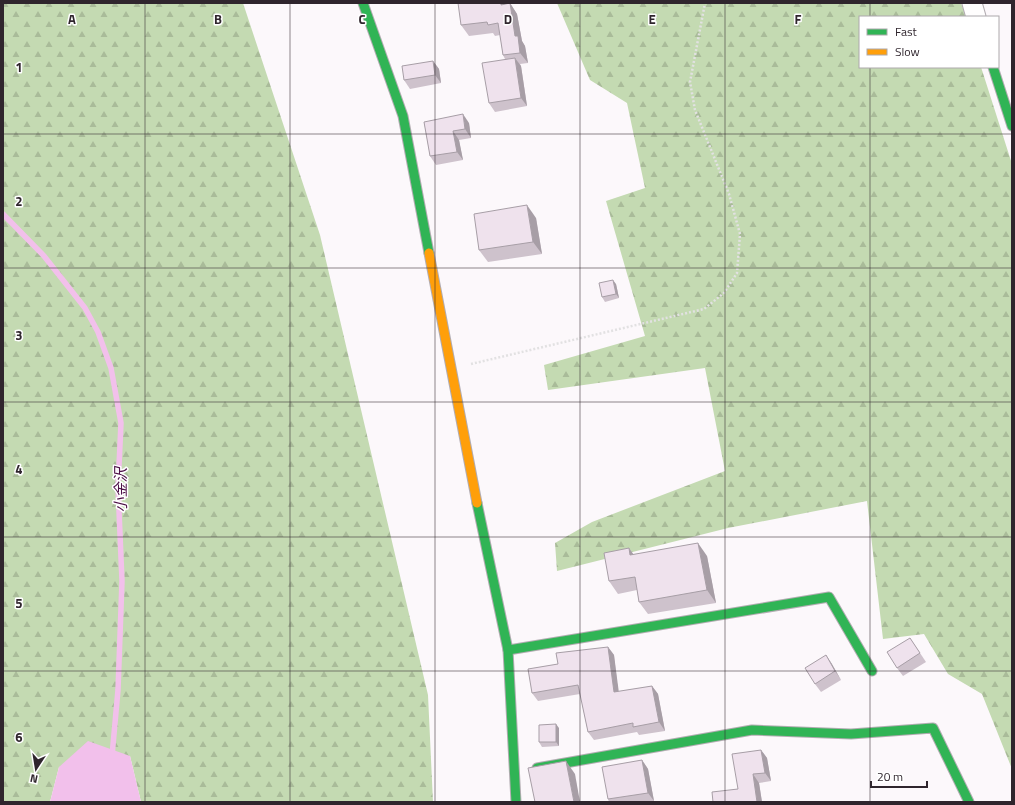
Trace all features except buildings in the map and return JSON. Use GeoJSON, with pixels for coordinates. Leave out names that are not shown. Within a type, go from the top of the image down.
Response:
{"type":"FeatureCollection","features":[{"type":"Feature","properties":{"kind":"street"},"geometry":{"type":"LineString","coordinates":[[363,3],[403,116],[451,369],[508,650],[522,770],[516,802]]}},
{"type":"Feature","properties":{"kind":"street"},"geometry":{"type":"LineString","coordinates":[[972,3],[976,16]]}},
{"type":"Feature","properties":{"kind":"street"},"geometry":{"type":"LineString","coordinates":[[993,68],[1012,126]]}},
{"type":"Feature","properties":{"kind":"street"},"geometry":{"type":"LineString","coordinates":[[508,650],[829,597],[872,671]]}},
{"type":"Feature","properties":{"kind":"street"},"geometry":{"type":"LineString","coordinates":[[522,770],[752,730],[851,734],[933,728],[969,802]]}},
{"type":"Feature","properties":{"kind":"path"},"geometry":{"type":"LineString","coordinates":[[451,369],[704,309],[724,293],[737,273],[740,234],[729,194],[695,110],[690,82],[705,3]]}},
{"type":"Feature","properties":{"kind":"green space"},"geometry":{"type":"Polygon","coordinates":[[[3,3],[243,3],[320,235],[428,695],[433,802],[141,802],[130,756],[59,767],[50,802],[3,802],[3,3]]]}},
{"type":"Feature","properties":{"kind":"green space"},"geometry":{"type":"Polygon","coordinates":[[[557,3],[961,3],[966,16],[859,16],[859,68],[981,68],[1012,164],[1012,769],[982,694],[948,674],[924,634],[883,639],[867,501],[728,528],[557,571],[555,543],[592,522],[725,471],[705,368],[548,390],[544,365],[645,336],[606,201],[645,188],[627,103],[590,80],[557,3]]]}},
{"type":"Feature","properties":{"kind":"shaded area"},"geometry":{"type":"Polygon","coordinates":[[[88,741],[130,756],[141,802],[50,802],[59,767],[88,741]]]}},
{"type":"Feature","properties":{"kind":"waterway","name":"小金沢"},"geometry":{"type":"LineString","coordinates":[[3,214],[44,256],[85,308],[98,332],[111,368],[121,423],[118,487],[122,581],[118,690],[112,756]]}},
{"type":"Feature","properties":{"kind":"traffic: fast"},"geometry":{"type":"LineString","coordinates":[[363,3],[403,116],[429,253]]}},
{"type":"Feature","properties":{"kind":"traffic: fast"},"geometry":{"type":"LineString","coordinates":[[993,68],[1012,126]]}},
{"type":"Feature","properties":{"kind":"traffic: fast"},"geometry":{"type":"LineString","coordinates":[[477,503],[508,650],[516,802]]}},
{"type":"Feature","properties":{"kind":"traffic: fast"},"geometry":{"type":"LineString","coordinates":[[508,650],[829,597],[872,671]]}},
{"type":"Feature","properties":{"kind":"traffic: fast"},"geometry":{"type":"LineString","coordinates":[[537,768],[752,730],[851,734],[933,728],[969,802]]}},
{"type":"Feature","properties":{"kind":"traffic: slow"},"geometry":{"type":"LineString","coordinates":[[429,253],[477,503]]}}]}
